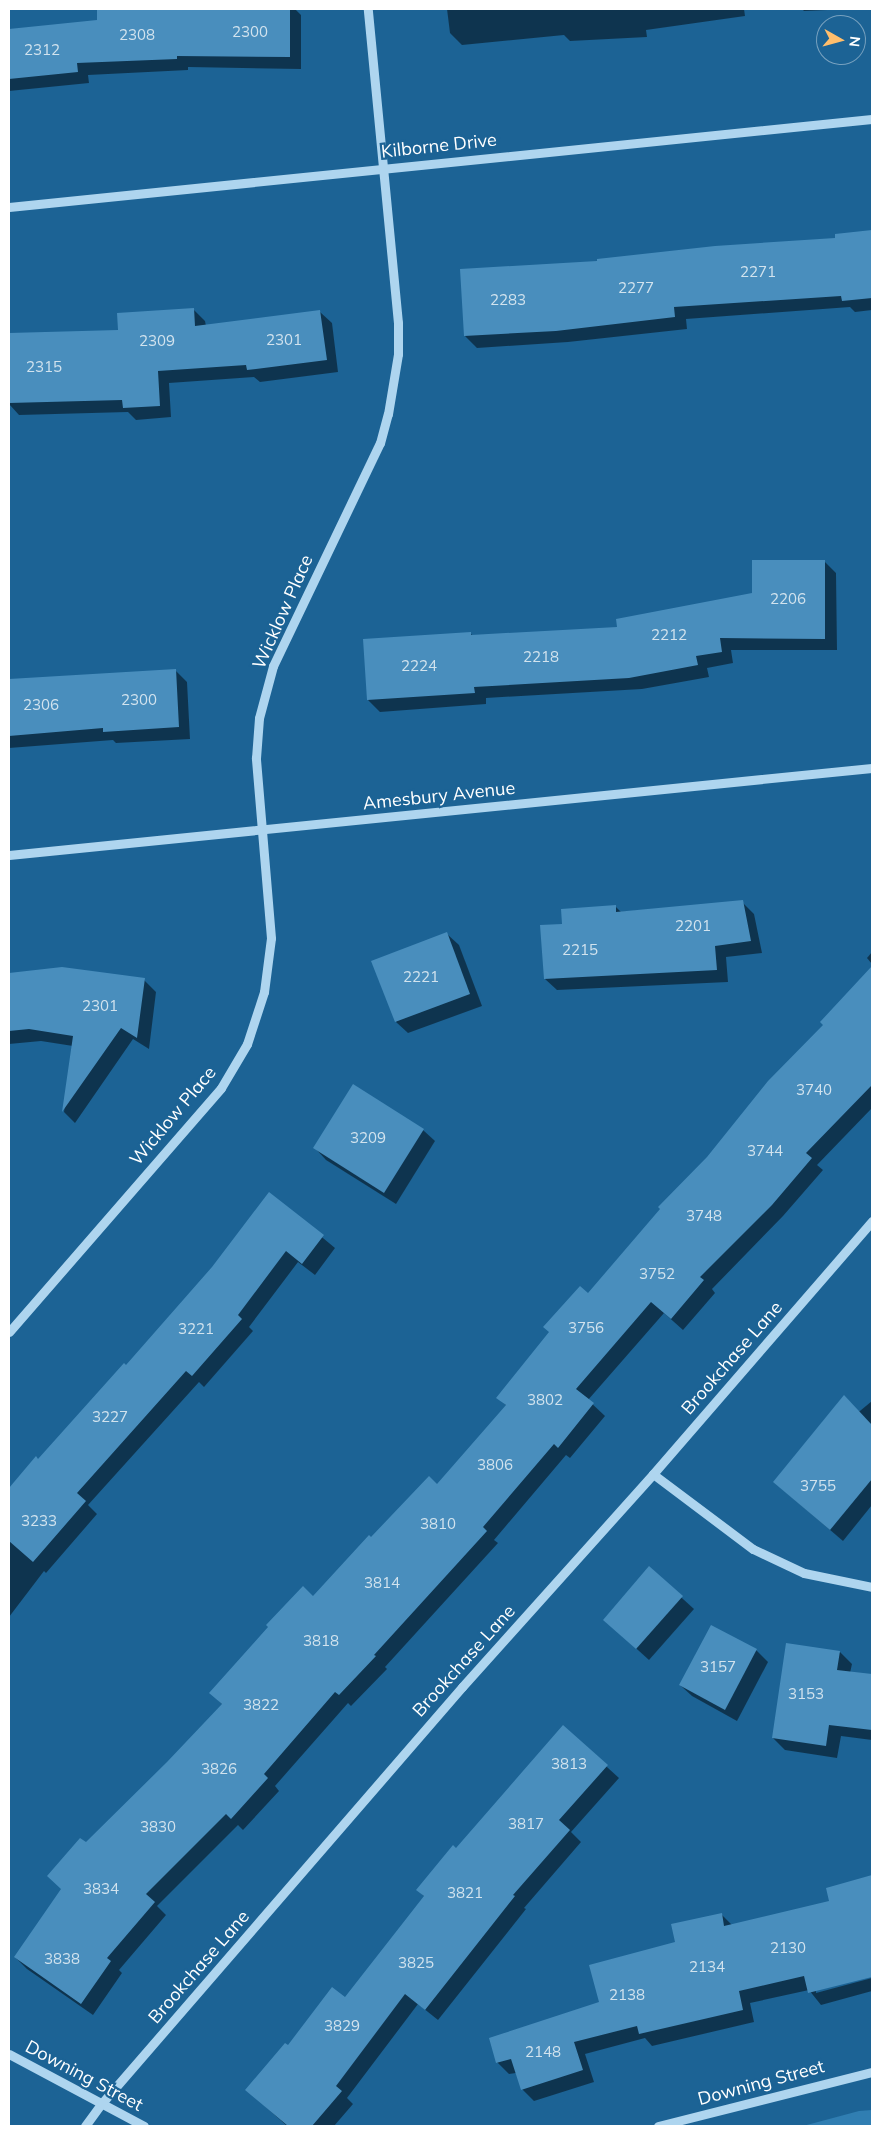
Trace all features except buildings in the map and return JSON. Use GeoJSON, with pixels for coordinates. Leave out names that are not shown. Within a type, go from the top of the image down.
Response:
{"type":"FeatureCollection","features":[{"type":"Feature","properties":{"kind":"street","name":"Wicklow Place"},"geometry":{"type":"LineString","coordinates":[[9,1332],[221,1088],[247,1044],[264,992],[270,938],[257,748],[259,718],[273,666],[380,443],[388,414],[398,354],[398,323],[368,9]]}},
{"type":"Feature","properties":{"kind":"street","name":"Kilborne Drive"},"geometry":{"type":"LineString","coordinates":[[9,207],[872,119]]}},
{"type":"Feature","properties":{"kind":"street","name":"Amesbury Avenue"},"geometry":{"type":"LineString","coordinates":[[9,856],[872,768]]}},
{"type":"Feature","properties":{"kind":"street","name":"Brookchase Lane"},"geometry":{"type":"LineString","coordinates":[[85,2126],[102,2103],[462,1687],[653,1474],[872,1221]]}},
{"type":"Feature","properties":{"kind":"street"},"geometry":{"type":"LineString","coordinates":[[653,1474],[753,1549],[804,1573],[872,1587]]}},
{"type":"Feature","properties":{"kind":"street","name":"Downing Street"},"geometry":{"type":"LineString","coordinates":[[9,2054],[144,2126]]}},
{"type":"Feature","properties":{"kind":"street","name":"Downing Street"},"geometry":{"type":"LineString","coordinates":[[658,2126],[872,2072]]}},
{"type":"Feature","properties":{"kind":"shaded area"},"geometry":{"type":"Polygon","coordinates":[[[872,2110],[872,2126],[803,2126],[859,2111],[872,2110]]]}}]}
